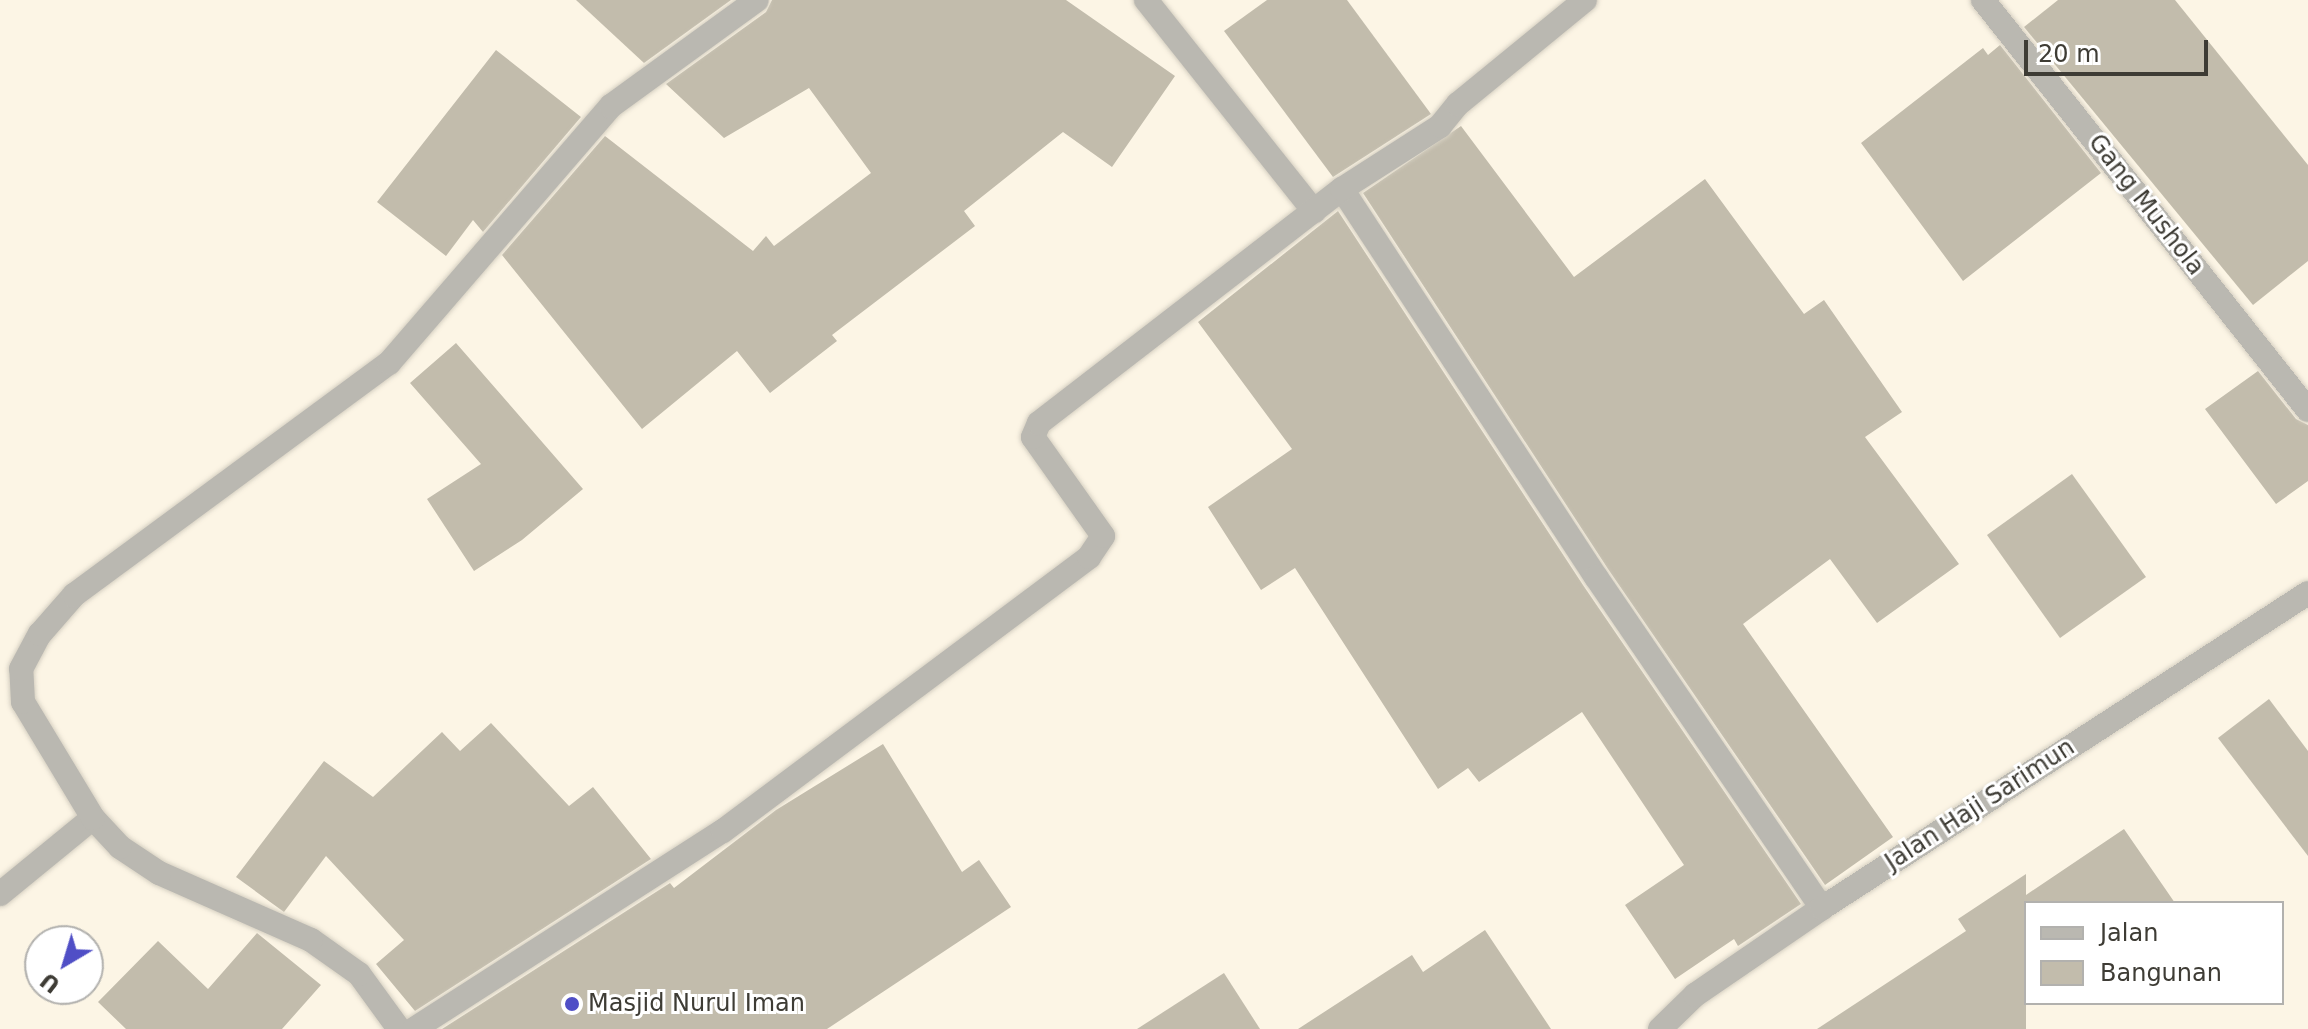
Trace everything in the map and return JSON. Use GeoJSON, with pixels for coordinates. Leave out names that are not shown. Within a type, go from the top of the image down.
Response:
{"type":"FeatureCollection","features":[{"type":"Feature","properties":{"kind":"street"},"geometry":{"type":"LineString","coordinates":[[399,1029],[359,974],[311,940],[159,873],[120,847],[93,818],[23,702],[21,669],[40,634],[74,595],[389,363],[611,106],[757,0]]}},
{"type":"Feature","properties":{"kind":"street"},"geometry":{"type":"LineString","coordinates":[[1146,0],[1314,211]]}},
{"type":"Feature","properties":{"kind":"street"},"geometry":{"type":"LineString","coordinates":[[414,1029],[723,831],[1089,557],[1103,536],[1033,437],[1034,430],[1342,189],[1440,126],[1458,104],[1585,0]]}},
{"type":"Feature","properties":{"kind":"street","name":"Gang Mushola"},"geometry":{"type":"LineString","coordinates":[[1983,0],[2308,410]]}},
{"type":"Feature","properties":{"kind":"street"},"geometry":{"type":"LineString","coordinates":[[1342,189],[1596,577],[1822,908]]}},
{"type":"Feature","properties":{"kind":"street","name":"Jalan Haji Sarimun"},"geometry":{"type":"LineString","coordinates":[[1660,1029],[1695,995],[1822,908],[2308,593]]}},
{"type":"Feature","properties":{"kind":"street"},"geometry":{"type":"LineString","coordinates":[[0,894],[93,818]]}},
{"type":"Feature","properties":{"kind":"building"},"geometry":{"type":"Polygon","coordinates":[[[576,0],[731,0],[644,63],[576,0]]]}},
{"type":"Feature","properties":{"kind":"building"},"geometry":{"type":"Polygon","coordinates":[[[772,0],[1066,0],[1175,76],[1112,167],[1063,132],[964,211],[975,226],[832,335],[837,341],[770,393],[737,351],[642,429],[502,255],[605,136],[753,251],[766,236],[774,246],[871,173],[809,88],[724,138],[666,84],[766,12],[772,0]]]}},
{"type":"Feature","properties":{"kind":"building"},"geometry":{"type":"Polygon","coordinates":[[[1267,0],[1347,0],[1431,114],[1333,177],[1224,31],[1267,0]]]}},
{"type":"Feature","properties":{"kind":"building"},"geometry":{"type":"Polygon","coordinates":[[[2058,0],[2175,0],[2308,165],[2308,261],[2253,305],[2024,27],[2058,0]]]}},
{"type":"Feature","properties":{"kind":"building"},"geometry":{"type":"Polygon","coordinates":[[[2000,45],[2101,173],[1963,281],[1861,143],[1983,48],[1988,55],[2000,45]]]}},
{"type":"Feature","properties":{"kind":"building"},"geometry":{"type":"Polygon","coordinates":[[[496,50],[581,117],[483,232],[473,220],[446,256],[377,202],[496,50]]]}},
{"type":"Feature","properties":{"kind":"building"},"geometry":{"type":"Polygon","coordinates":[[[1461,126],[1574,277],[1705,179],[1804,314],[1824,300],[1902,412],[1865,437],[1959,564],[1877,623],[1830,559],[1743,624],[1893,837],[1825,885],[1608,569],[1363,193],[1461,126]]]}},
{"type":"Feature","properties":{"kind":"building"},"geometry":{"type":"Polygon","coordinates":[[[1338,211],[1583,585],[1801,904],[1738,946],[1734,939],[1675,979],[1625,905],[1684,865],[1582,712],[1479,782],[1468,768],[1438,789],[1295,568],[1261,590],[1208,507],[1292,449],[1198,322],[1338,211]]]}},
{"type":"Feature","properties":{"kind":"building"},"geometry":{"type":"Polygon","coordinates":[[[456,343],[583,489],[522,540],[474,571],[427,499],[481,464],[410,383],[456,343]]]}},
{"type":"Feature","properties":{"kind":"building"},"geometry":{"type":"Polygon","coordinates":[[[2258,371],[2296,419],[2308,425],[2308,481],[2276,504],[2205,409],[2258,371]]]}},
{"type":"Feature","properties":{"kind":"building"},"geometry":{"type":"Polygon","coordinates":[[[2072,474],[2146,577],[2060,638],[1987,535],[2072,474]]]}},
{"type":"Feature","properties":{"kind":"building"},"geometry":{"type":"Polygon","coordinates":[[[2269,699],[2308,751],[2308,856],[2218,738],[2269,699]]]}},
{"type":"Feature","properties":{"kind":"building"},"geometry":{"type":"Polygon","coordinates":[[[491,723],[569,806],[593,787],[651,859],[415,1011],[376,964],[404,940],[326,856],[284,912],[236,877],[324,761],[373,797],[442,732],[460,751],[491,723]]]}},
{"type":"Feature","properties":{"kind":"building"},"geometry":{"type":"Polygon","coordinates":[[[883,744],[962,872],[979,860],[1011,907],[827,1029],[442,1029],[670,883],[674,888],[776,810],[883,744]]]}},
{"type":"Feature","properties":{"kind":"building"},"geometry":{"type":"Polygon","coordinates":[[[2124,829],[2174,901],[2024,901],[2026,1029],[1817,1029],[1966,931],[1958,919],[2026,874],[2026,895],[2124,829]]]}},
{"type":"Feature","properties":{"kind":"building"},"geometry":{"type":"Polygon","coordinates":[[[1485,930],[1551,1029],[1298,1029],[1412,955],[1423,972],[1485,930]]]}},
{"type":"Feature","properties":{"kind":"building"},"geometry":{"type":"Polygon","coordinates":[[[257,933],[321,985],[282,1029],[126,1029],[101,1005],[104,1005],[104,996],[158,941],[208,989],[257,933]]]}},
{"type":"Feature","properties":{"kind":"building"},"geometry":{"type":"Polygon","coordinates":[[[1224,973],[1260,1029],[1137,1029],[1224,973]]]}},
{"type":"Feature","properties":{"kind":"place","name":"Masjid Nurul Iman"},"geometry":{"type":"Point","coordinates":[572,1004]}}]}
